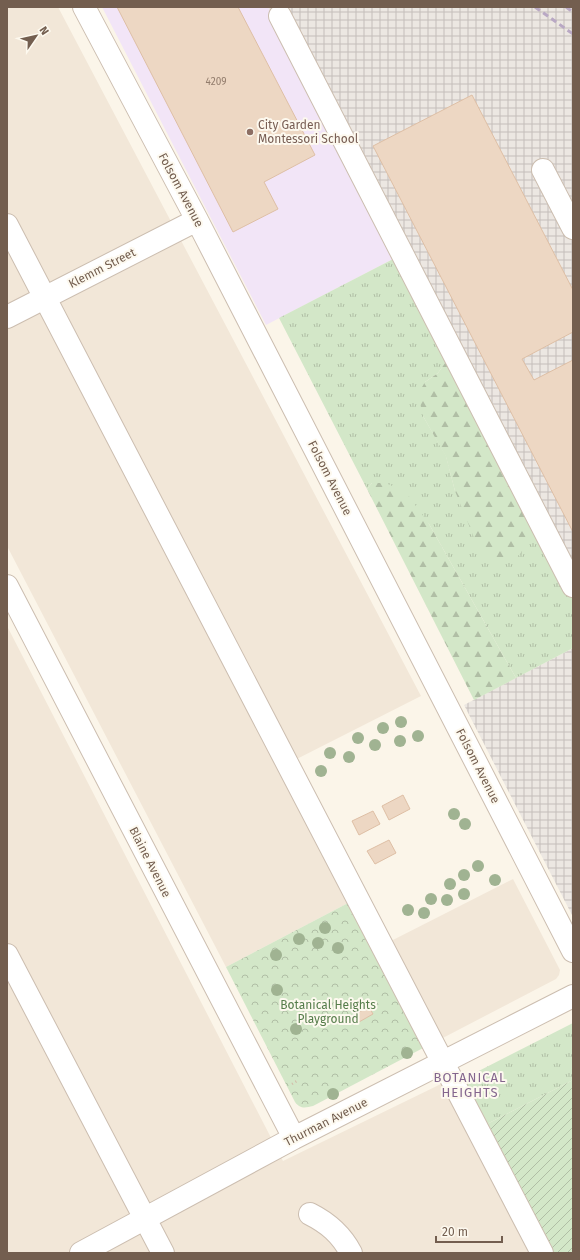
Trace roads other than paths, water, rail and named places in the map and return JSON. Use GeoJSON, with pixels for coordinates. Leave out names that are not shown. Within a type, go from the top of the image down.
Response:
{"type":"FeatureCollection","features":[{"type":"Feature","properties":{"kind":"street","name":"Folsom Avenue"},"geometry":{"type":"LineString","coordinates":[[84,7],[197,220],[573,951]]}},
{"type":"Feature","properties":{"kind":"street"},"geometry":{"type":"LineString","coordinates":[[280,16],[573,586]]}},
{"type":"Feature","properties":{"kind":"street"},"geometry":{"type":"LineString","coordinates":[[543,170],[573,228]]}},
{"type":"Feature","properties":{"kind":"street","name":"Klemm Street"},"geometry":{"type":"LineString","coordinates":[[7,317],[197,220]]}},
{"type":"Feature","properties":{"kind":"street"},"geometry":{"type":"LineString","coordinates":[[7,225],[542,1253]]}},
{"type":"Feature","properties":{"kind":"street","name":"Blaine Avenue"},"geometry":{"type":"LineString","coordinates":[[7,586],[294,1138]]}},
{"type":"Feature","properties":{"kind":"street"},"geometry":{"type":"LineString","coordinates":[[7,954],[163,1253]]}},
{"type":"Feature","properties":{"kind":"street","name":"Thurman Avenue"},"geometry":{"type":"LineString","coordinates":[[81,1253],[145,1220],[294,1138],[573,996]]}},
{"type":"Feature","properties":{"kind":"street"},"geometry":{"type":"LineString","coordinates":[[310,1214],[325,1222],[339,1234],[351,1253]]}},
{"type":"Feature","properties":{"kind":"railway"},"geometry":{"type":"LineString","coordinates":[[535,7],[573,34]]}},
{"type":"Feature","properties":{"kind":"railway"},"geometry":{"type":"LineString","coordinates":[[566,7],[573,12]]}},
{"type":"Feature","properties":{"kind":"place","name":"City Garden Montessori School"},"geometry":{"type":"Point","coordinates":[250,132]}},
{"type":"Feature","properties":{"kind":"district","name":"BOTANICAL HEIGHTS"},"geometry":{"type":"Point","coordinates":[470,1084]}},
{"type":"Feature","properties":{"kind":"park label","name":"Botanical Heights Playground"},"geometry":{"type":"Point","coordinates":[328,1012]}}]}
